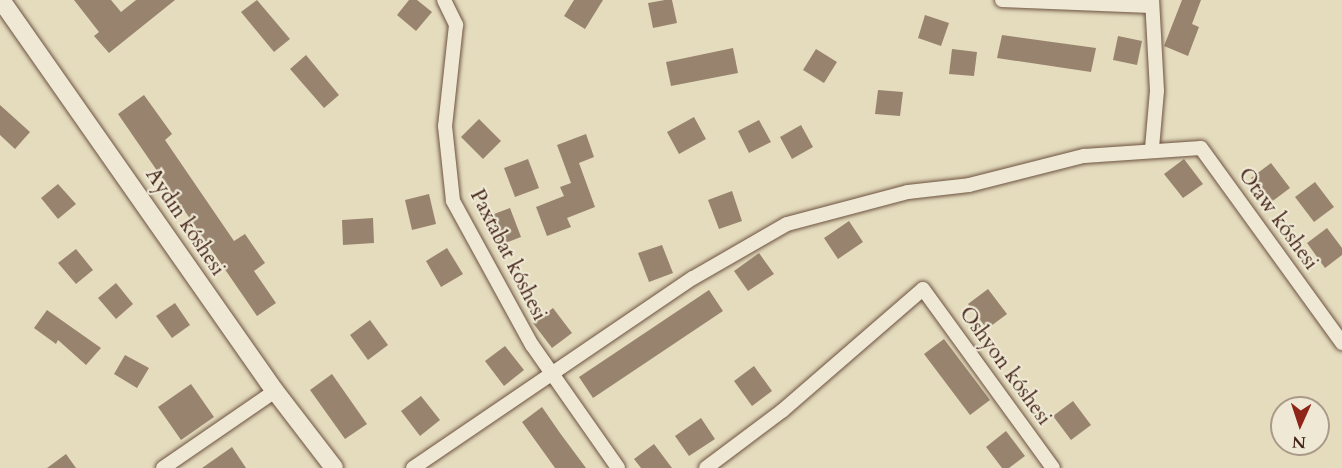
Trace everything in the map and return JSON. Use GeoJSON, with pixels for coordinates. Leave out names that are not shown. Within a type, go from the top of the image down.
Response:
{"type":"FeatureCollection","features":[{"type":"Feature","properties":{"kind":"street","name":"Aydın kóshesi"},"geometry":{"type":"LineString","coordinates":[[1,0],[275,391],[334,468]]}},
{"type":"Feature","properties":{"kind":"street","name":"Paxtabat kóshesi"},"geometry":{"type":"LineString","coordinates":[[444,0],[456,25],[446,126],[453,201],[551,375],[618,468]]}},
{"type":"Feature","properties":{"kind":"street"},"geometry":{"type":"LineString","coordinates":[[413,468],[693,278],[787,224],[908,192],[969,185],[1084,156],[1152,148],[1157,91],[1151,3],[1002,0]]}},
{"type":"Feature","properties":{"kind":"street","name":"Otaw kóshesi"},"geometry":{"type":"LineString","coordinates":[[1152,148],[1200,148],[1342,343]]}},
{"type":"Feature","properties":{"kind":"street","name":"Oshyon kóshesi"},"geometry":{"type":"LineString","coordinates":[[706,468],[782,411],[923,289],[1053,468]]}},
{"type":"Feature","properties":{"kind":"street"},"geometry":{"type":"LineString","coordinates":[[163,468],[275,391]]}},
{"type":"Feature","properties":{"kind":"building"},"geometry":{"type":"Polygon","coordinates":[[[74,0],[111,0],[121,12],[136,0],[175,0],[109,53],[94,36],[99,32],[74,0]]]}},
{"type":"Feature","properties":{"kind":"building"},"geometry":{"type":"Polygon","coordinates":[[[257,0],[290,39],[274,52],[241,12],[257,0]]]}},
{"type":"Feature","properties":{"kind":"building"},"geometry":{"type":"Polygon","coordinates":[[[409,0],[417,0],[432,12],[416,31],[397,15],[409,0]]]}},
{"type":"Feature","properties":{"kind":"building"},"geometry":{"type":"Polygon","coordinates":[[[574,0],[603,0],[585,29],[564,16],[574,0]]]}},
{"type":"Feature","properties":{"kind":"building"},"geometry":{"type":"Polygon","coordinates":[[[672,0],[677,23],[653,28],[648,3],[672,0]]]}},
{"type":"Feature","properties":{"kind":"building"},"geometry":{"type":"Polygon","coordinates":[[[1182,0],[1201,0],[1192,24],[1199,27],[1188,56],[1164,46],[1182,0]]]}},
{"type":"Feature","properties":{"kind":"building"},"geometry":{"type":"Polygon","coordinates":[[[925,15],[949,23],[941,46],[918,38],[925,15]]]}},
{"type":"Feature","properties":{"kind":"building"},"geometry":{"type":"Polygon","coordinates":[[[1002,35],[1096,48],[1091,72],[997,58],[1002,35]]]}},
{"type":"Feature","properties":{"kind":"building"},"geometry":{"type":"Polygon","coordinates":[[[1118,36],[1142,41],[1137,65],[1113,60],[1118,36]]]}},
{"type":"Feature","properties":{"kind":"building"},"geometry":{"type":"Polygon","coordinates":[[[733,48],[738,73],[671,86],[666,62],[733,48]]]}},
{"type":"Feature","properties":{"kind":"building"},"geometry":{"type":"Polygon","coordinates":[[[816,49],[837,62],[824,83],[803,70],[816,49]]]}},
{"type":"Feature","properties":{"kind":"building"},"geometry":{"type":"Polygon","coordinates":[[[952,49],[977,52],[974,76],[949,74],[952,49]]]}},
{"type":"Feature","properties":{"kind":"building"},"geometry":{"type":"Polygon","coordinates":[[[306,55],[339,95],[324,108],[290,69],[306,55]]]}},
{"type":"Feature","properties":{"kind":"building"},"geometry":{"type":"Polygon","coordinates":[[[878,90],[903,92],[900,116],[875,114],[878,90]]]}},
{"type":"Feature","properties":{"kind":"building"},"geometry":{"type":"Polygon","coordinates":[[[144,95],[172,134],[165,140],[234,241],[245,234],[265,263],[254,271],[276,303],[257,316],[118,114],[144,95]]]}},
{"type":"Feature","properties":{"kind":"building"},"geometry":{"type":"Polygon","coordinates":[[[0,105],[30,132],[15,149],[0,135],[0,105]]]}},
{"type":"Feature","properties":{"kind":"building"},"geometry":{"type":"Polygon","coordinates":[[[694,117],[706,139],[679,154],[667,132],[694,117]]]}},
{"type":"Feature","properties":{"kind":"building"},"geometry":{"type":"Polygon","coordinates":[[[479,119],[501,141],[483,159],[461,137],[479,119]]]}},
{"type":"Feature","properties":{"kind":"building"},"geometry":{"type":"Polygon","coordinates":[[[759,120],[771,142],[749,153],[738,131],[759,120]]]}},
{"type":"Feature","properties":{"kind":"building"},"geometry":{"type":"Polygon","coordinates":[[[801,125],[813,147],[792,159],[780,137],[801,125]]]}},
{"type":"Feature","properties":{"kind":"building"},"geometry":{"type":"Polygon","coordinates":[[[586,134],[594,157],[579,163],[595,207],[567,218],[571,227],[547,236],[536,207],[564,196],[560,187],[571,183],[557,145],[586,134]]]}},
{"type":"Feature","properties":{"kind":"building"},"geometry":{"type":"Polygon","coordinates":[[[528,159],[539,188],[515,197],[504,168],[528,159]]]}},
{"type":"Feature","properties":{"kind":"building"},"geometry":{"type":"Polygon","coordinates":[[[1184,159],[1203,184],[1183,198],[1164,174],[1184,159]]]}},
{"type":"Feature","properties":{"kind":"building"},"geometry":{"type":"Polygon","coordinates":[[[1271,163],[1290,188],[1270,203],[1251,178],[1271,163]]]}},
{"type":"Feature","properties":{"kind":"building"},"geometry":{"type":"Polygon","coordinates":[[[1315,182],[1334,207],[1314,222],[1295,197],[1315,182]]]}},
{"type":"Feature","properties":{"kind":"building"},"geometry":{"type":"Polygon","coordinates":[[[58,184],[76,204],[58,219],[41,198],[58,184]]]}},
{"type":"Feature","properties":{"kind":"building"},"geometry":{"type":"Polygon","coordinates":[[[732,191],[742,221],[719,229],[708,200],[732,191]]]}},
{"type":"Feature","properties":{"kind":"building"},"geometry":{"type":"Polygon","coordinates":[[[429,194],[436,224],[412,230],[405,200],[429,194]]]}},
{"type":"Feature","properties":{"kind":"building"},"geometry":{"type":"Polygon","coordinates":[[[510,208],[521,237],[497,246],[486,217],[510,208]]]}},
{"type":"Feature","properties":{"kind":"building"},"geometry":{"type":"Polygon","coordinates":[[[373,218],[374,243],[343,245],[342,220],[373,218]]]}},
{"type":"Feature","properties":{"kind":"building"},"geometry":{"type":"Polygon","coordinates":[[[849,221],[863,242],[838,259],[824,238],[849,221]]]}},
{"type":"Feature","properties":{"kind":"building"},"geometry":{"type":"Polygon","coordinates":[[[1327,228],[1342,248],[1342,255],[1325,268],[1307,243],[1327,228]]]}},
{"type":"Feature","properties":{"kind":"building"},"geometry":{"type":"Polygon","coordinates":[[[662,245],[673,273],[649,282],[638,253],[662,245]]]}},
{"type":"Feature","properties":{"kind":"building"},"geometry":{"type":"Polygon","coordinates":[[[447,248],[463,274],[441,287],[426,261],[447,248]]]}},
{"type":"Feature","properties":{"kind":"building"},"geometry":{"type":"Polygon","coordinates":[[[76,249],[93,270],[76,284],[58,263],[76,249]]]}},
{"type":"Feature","properties":{"kind":"building"},"geometry":{"type":"Polygon","coordinates":[[[759,253],[774,274],[748,291],[734,271],[759,253]]]}},
{"type":"Feature","properties":{"kind":"building"},"geometry":{"type":"Polygon","coordinates":[[[116,283],[133,304],[116,319],[98,298],[116,283]]]}},
{"type":"Feature","properties":{"kind":"building"},"geometry":{"type":"Polygon","coordinates":[[[988,289],[1007,314],[987,329],[968,304],[988,289]]]}},
{"type":"Feature","properties":{"kind":"building"},"geometry":{"type":"Polygon","coordinates":[[[709,290],[723,311],[593,398],[579,377],[709,290]]]}},
{"type":"Feature","properties":{"kind":"building"},"geometry":{"type":"Polygon","coordinates":[[[175,303],[190,325],[172,338],[156,316],[175,303]]]}},
{"type":"Feature","properties":{"kind":"building"},"geometry":{"type":"Polygon","coordinates":[[[553,308],[572,333],[552,348],[533,323],[553,308]]]}},
{"type":"Feature","properties":{"kind":"building"},"geometry":{"type":"Polygon","coordinates":[[[47,310],[101,348],[86,365],[58,340],[56,344],[34,328],[47,310]]]}},
{"type":"Feature","properties":{"kind":"building"},"geometry":{"type":"Polygon","coordinates":[[[370,320],[388,345],[368,360],[350,335],[370,320]]]}},
{"type":"Feature","properties":{"kind":"building"},"geometry":{"type":"Polygon","coordinates":[[[944,339],[990,400],[970,415],[924,354],[944,339]]]}},
{"type":"Feature","properties":{"kind":"building"},"geometry":{"type":"Polygon","coordinates":[[[505,346],[524,370],[504,386],[485,361],[505,346]]]}},
{"type":"Feature","properties":{"kind":"building"},"geometry":{"type":"Polygon","coordinates":[[[125,355],[149,368],[137,388],[114,374],[125,355]]]}},
{"type":"Feature","properties":{"kind":"building"},"geometry":{"type":"Polygon","coordinates":[[[754,366],[772,391],[752,406],[734,381],[754,366]]]}},
{"type":"Feature","properties":{"kind":"building"},"geometry":{"type":"Polygon","coordinates":[[[332,374],[367,424],[345,439],[310,390],[332,374]]]}},
{"type":"Feature","properties":{"kind":"building"},"geometry":{"type":"Polygon","coordinates":[[[191,384],[214,417],[181,440],[158,407],[191,384]]]}},
{"type":"Feature","properties":{"kind":"building"},"geometry":{"type":"Polygon","coordinates":[[[421,396],[440,420],[420,436],[401,411],[421,396]]]}},
{"type":"Feature","properties":{"kind":"building"},"geometry":{"type":"Polygon","coordinates":[[[1073,401],[1091,425],[1071,440],[1053,416],[1073,401]]]}},
{"type":"Feature","properties":{"kind":"building"},"geometry":{"type":"Polygon","coordinates":[[[542,407],[586,468],[555,468],[522,422],[542,407]]]}},
{"type":"Feature","properties":{"kind":"building"},"geometry":{"type":"Polygon","coordinates":[[[701,418],[715,439],[689,456],[675,436],[701,418]]]}},
{"type":"Feature","properties":{"kind":"building"},"geometry":{"type":"Polygon","coordinates":[[[1006,431],[1025,456],[1009,468],[1002,468],[986,447],[1006,431]]]}},
{"type":"Feature","properties":{"kind":"building"},"geometry":{"type":"Polygon","coordinates":[[[654,444],[672,468],[641,468],[634,459],[654,444]]]}},
{"type":"Feature","properties":{"kind":"building"},"geometry":{"type":"Polygon","coordinates":[[[232,447],[246,468],[202,468],[232,447]]]}},
{"type":"Feature","properties":{"kind":"building"},"geometry":{"type":"Polygon","coordinates":[[[66,454],[76,468],[47,468],[66,454]]]}}]}
